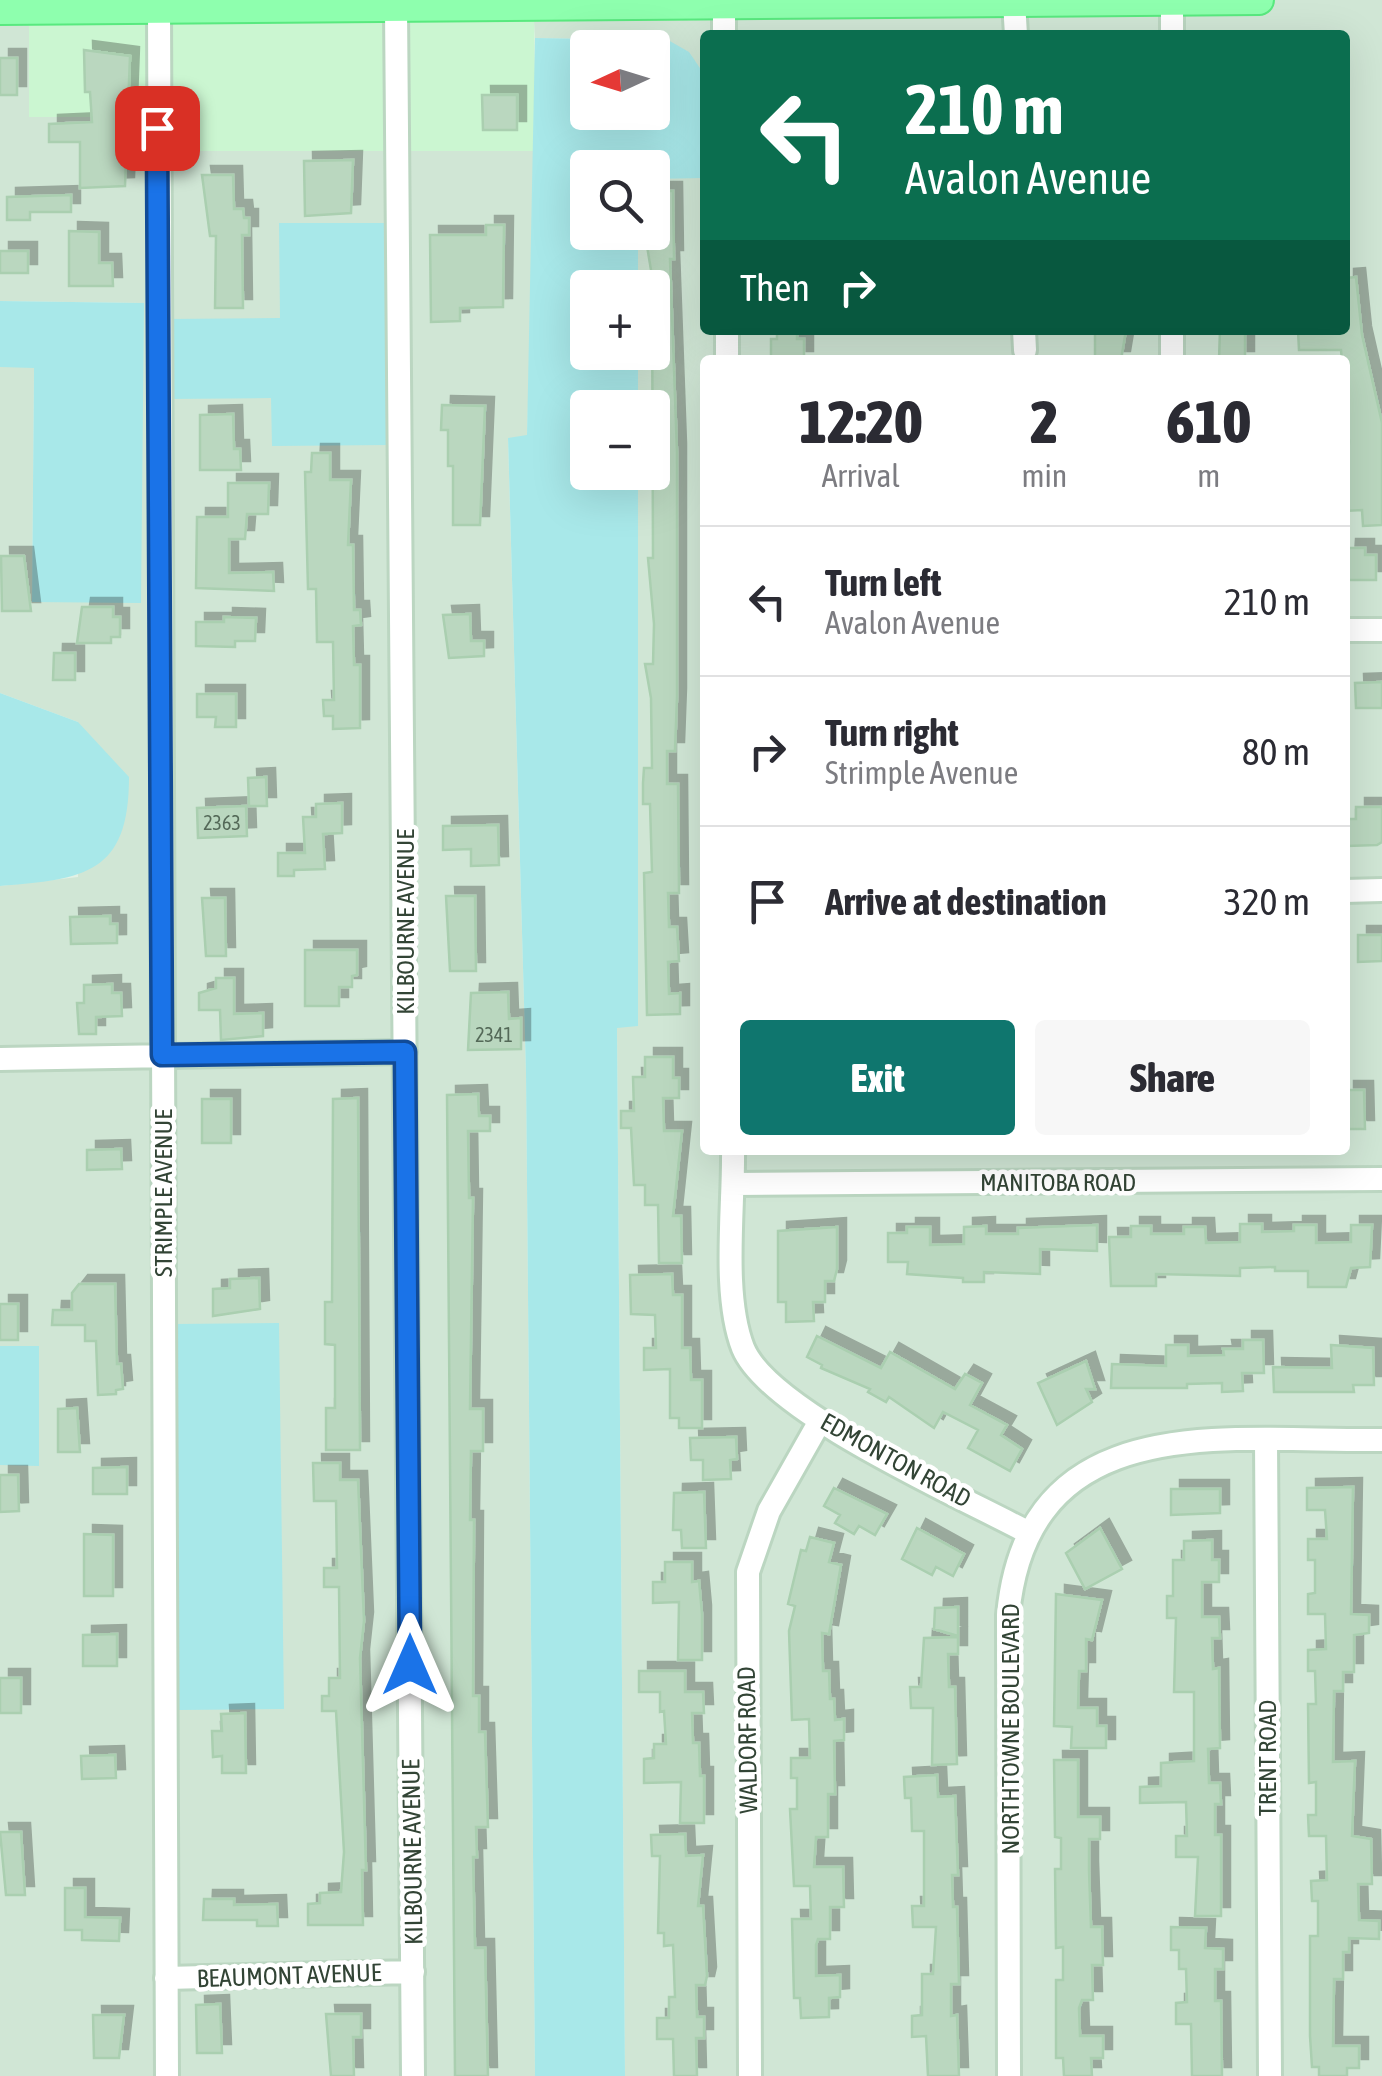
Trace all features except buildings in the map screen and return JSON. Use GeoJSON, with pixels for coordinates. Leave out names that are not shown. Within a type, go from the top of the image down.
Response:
{"type":"FeatureCollection","features":[{"type":"Feature","properties":{"kind":"main road"},"geometry":{"type":"LineString","coordinates":[[0,10],[159,10],[333,3],[396,8],[724,1],[1259,0]]}},
{"type":"Feature","properties":{"kind":"street"},"geometry":{"type":"LineString","coordinates":[[724,1],[724,30]]}},
{"type":"Feature","properties":{"kind":"street"},"geometry":{"type":"LineString","coordinates":[[1014,2],[1016,30]]}},
{"type":"Feature","properties":{"kind":"street"},"geometry":{"type":"LineString","coordinates":[[1172,2],[1172,30]]}},
{"type":"Feature","properties":{"kind":"street","name":"KILBOURNE AVENUE"},"geometry":{"type":"LineString","coordinates":[[396,8],[413,2076]]}},
{"type":"Feature","properties":{"kind":"street","name":"STRIMPLE AVENUE"},"geometry":{"type":"LineString","coordinates":[[159,10],[167,2076]]}},
{"type":"Feature","properties":{"kind":"street"},"geometry":{"type":"LineString","coordinates":[[1350,630],[1382,630]]}},
{"type":"Feature","properties":{"kind":"street"},"geometry":{"type":"LineString","coordinates":[[1350,890],[1382,890]]}},
{"type":"Feature","properties":{"kind":"street"},"geometry":{"type":"LineString","coordinates":[[0,1059],[405,1052]]}},
{"type":"Feature","properties":{"kind":"street","name":"EDMONTON ROAD"},"geometry":{"type":"LineString","coordinates":[[733,1155],[734,1313],[744,1350],[761,1374],[820,1421],[1029,1532]]}},
{"type":"Feature","properties":{"kind":"street","name":"MANITOBA ROAD"},"geometry":{"type":"LineString","coordinates":[[734,1184],[1382,1179]]}},
{"type":"Feature","properties":{"kind":"street","name":"WALDORF ROAD"},"geometry":{"type":"LineString","coordinates":[[750,2076],[748,1572],[769,1511],[820,1421]]}},
{"type":"Feature","properties":{"kind":"street","name":"TRENT ROAD"},"geometry":{"type":"LineString","coordinates":[[1266,1440],[1270,2076]]}},
{"type":"Feature","properties":{"kind":"street","name":"NORTHTOWNE BOULEVARD"},"geometry":{"type":"LineString","coordinates":[[1009,2076],[1008,1615],[1011,1579],[1029,1532],[1060,1491],[1115,1456],[1182,1442],[1382,1440]]}},
{"type":"Feature","properties":{"kind":"street","name":"BEAUMONT AVENUE"},"geometry":{"type":"LineString","coordinates":[[166,1978],[413,1972]]}},
{"type":"Feature","properties":{"kind":"shaded area"},"geometry":{"type":"Polygon","coordinates":[[[722,0],[1382,0],[1382,2076],[625,2076],[617,1027],[638,1025],[638,490],[670,490],[670,390],[638,390],[638,370],[670,370],[670,270],[638,270],[638,250],[670,250],[670,178],[700,177],[700,335],[1350,335],[1350,30],[700,30],[700,165],[670,48],[670,30],[570,30],[570,39],[535,38],[533,7],[722,0]]]}},
{"type":"Feature","properties":{"kind":"shaded area"},"geometry":{"type":"Polygon","coordinates":[[[534,7],[536,151],[154,151],[153,117],[29,117],[29,11],[534,7]]]}},
{"type":"Feature","properties":{"kind":"shaded area"},"geometry":{"type":"Polygon","coordinates":[[[0,10],[29,10],[154,117],[154,151],[536,151],[527,436],[508,439],[526,1073],[535,2076],[0,2076],[0,1465],[39,1465],[39,1347],[0,1346],[0,886],[78,877],[78,722],[0,693],[0,367],[34,367],[32,601],[144,303],[0,301],[0,10]]]}},
{"type":"Feature","properties":{"kind":"shaded area"},"geometry":{"type":"Polygon","coordinates":[[[535,38],[570,39],[570,130],[670,130],[670,41],[689,52],[700,68],[700,178],[670,179],[670,150],[570,150],[570,250],[638,250],[638,270],[570,270],[570,370],[638,370],[638,390],[570,390],[570,490],[638,490],[638,1026],[617,1028],[625,2076],[535,2076],[526,1073],[508,438],[527,435],[535,38]]]}},
{"type":"Feature","properties":{"kind":"shaded area"},"geometry":{"type":"Polygon","coordinates":[[[279,223],[387,223],[389,445],[272,446],[271,398],[167,399],[166,319],[280,318],[279,223]]]}},
{"type":"Feature","properties":{"kind":"shaded area"},"geometry":{"type":"Polygon","coordinates":[[[0,301],[144,303],[141,603],[32,602],[34,368],[0,367],[0,301]]]}},
{"type":"Feature","properties":{"kind":"shaded area"},"geometry":{"type":"Polygon","coordinates":[[[0,693],[78,722],[129,777],[121,834],[111,852],[78,874],[0,886],[0,693]]]}},
{"type":"Feature","properties":{"kind":"shaded area"},"geometry":{"type":"Polygon","coordinates":[[[279,1323],[284,1709],[178,1710],[174,1324],[279,1323]]]}},
{"type":"Feature","properties":{"kind":"shaded area"},"geometry":{"type":"Polygon","coordinates":[[[0,1346],[39,1346],[39,1466],[0,1465],[0,1346]]]}},
{"type":"Feature","properties":{"kind":"route"},"geometry":{"type":"LineString","coordinates":[[157,128],[162,1055],[405,1052],[410,1665]]}}]}
